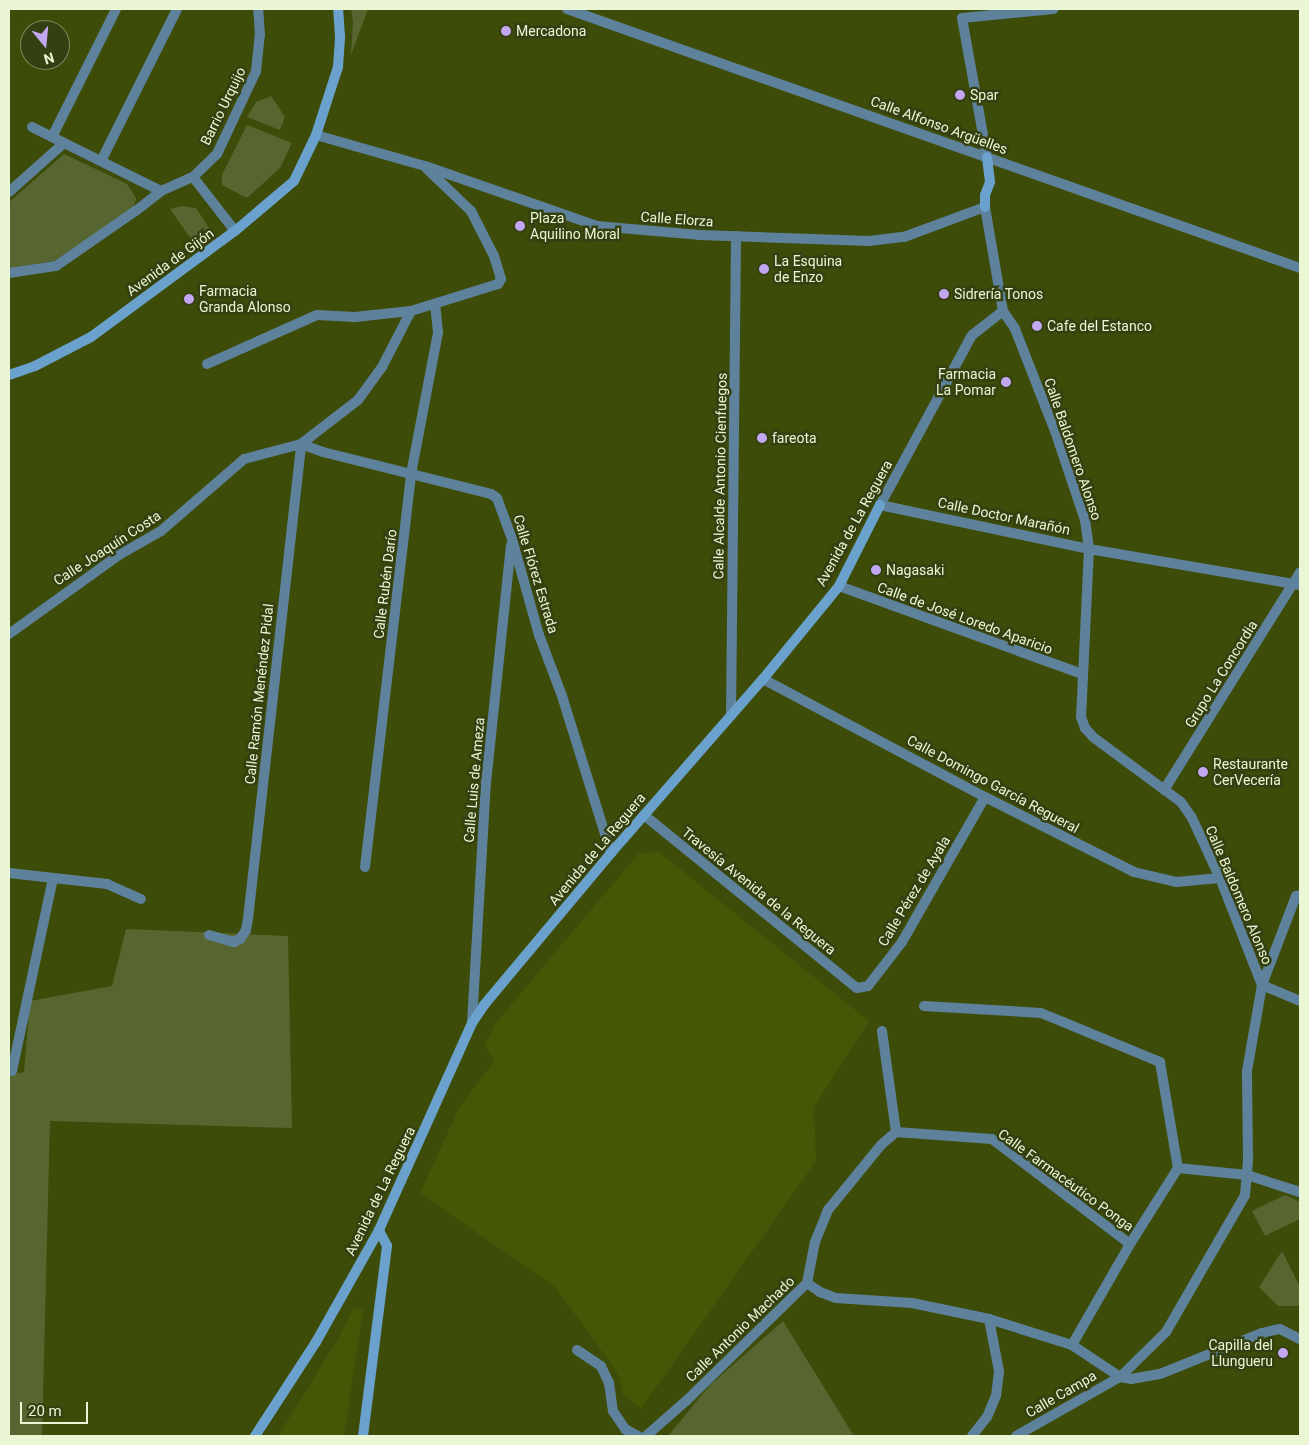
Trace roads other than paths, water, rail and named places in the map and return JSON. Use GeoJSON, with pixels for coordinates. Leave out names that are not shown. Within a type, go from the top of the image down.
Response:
{"type":"FeatureCollection","features":[{"type":"Feature","properties":{"kind":"street"},"geometry":{"type":"LineString","coordinates":[[52,137],[116,9]]}},
{"type":"Feature","properties":{"kind":"street"},"geometry":{"type":"LineString","coordinates":[[101,161],[177,9]]}},
{"type":"Feature","properties":{"kind":"street","name":"Barrio Urquijo"},"geometry":{"type":"LineString","coordinates":[[9,273],[56,266],[162,191],[194,177],[217,154],[256,71],[260,35],[258,9]]}},
{"type":"Feature","properties":{"kind":"street","name":"Avenida de Gijón"},"geometry":{"type":"LineString","coordinates":[[9,374],[35,366],[91,337],[236,231],[294,180],[316,135],[338,68],[340,36],[338,9]]}},
{"type":"Feature","properties":{"kind":"street","name":"Calle Alfonso Argüelles"},"geometry":{"type":"LineString","coordinates":[[567,9],[1300,268]]}},
{"type":"Feature","properties":{"kind":"street","name":"Calle Baldomero Alonso"},"geometry":{"type":"LineString","coordinates":[[1054,9],[962,18],[987,157],[990,182],[985,195],[986,207],[1003,311],[1015,329],[1056,431],[1085,520],[1089,549],[1081,717],[1085,728],[1093,737],[1180,802],[1192,818],[1220,878],[1262,985]]}},
{"type":"Feature","properties":{"kind":"street"},"geometry":{"type":"LineString","coordinates":[[32,127],[162,191]]}},
{"type":"Feature","properties":{"kind":"street","name":"Calle Elorza"},"geometry":{"type":"LineString","coordinates":[[316,135],[425,166],[597,226],[699,235],[869,242],[904,237],[986,207]]}},
{"type":"Feature","properties":{"kind":"street"},"geometry":{"type":"LineString","coordinates":[[9,192],[64,143]]}},
{"type":"Feature","properties":{"kind":"street"},"geometry":{"type":"LineString","coordinates":[[207,364],[317,315],[355,317],[411,311],[498,284],[501,279],[494,256],[471,211],[425,166]]}},
{"type":"Feature","properties":{"kind":"street"},"geometry":{"type":"LineString","coordinates":[[194,177],[236,231]]}},
{"type":"Feature","properties":{"kind":"street","name":"Calle Alcalde Antonio Cienfuegos"},"geometry":{"type":"LineString","coordinates":[[730,716],[736,236]]}},
{"type":"Feature","properties":{"kind":"street","name":"Calle Rubén Darío"},"geometry":{"type":"LineString","coordinates":[[365,867],[411,474],[438,332],[435,305]]}},
{"type":"Feature","properties":{"kind":"street","name":"Calle Joaquín Costa"},"geometry":{"type":"LineString","coordinates":[[9,634],[119,555],[161,531],[244,459],[301,444],[358,400],[382,367],[411,311]]}},
{"type":"Feature","properties":{"kind":"street","name":"Avenida de La Reguera"},"geometry":{"type":"LineString","coordinates":[[255,1436],[316,1342],[380,1230],[472,1023],[484,1005],[610,853],[763,679],[839,586],[880,505],[972,335],[1003,311]]}},
{"type":"Feature","properties":{"kind":"street","name":"Calle Flórez Estrada"},"geometry":{"type":"LineString","coordinates":[[301,444],[323,452],[490,494],[497,498],[512,539],[538,635],[562,696],[610,853]]}},
{"type":"Feature","properties":{"kind":"street","name":"Calle Ramón Menéndez Pidal"},"geometry":{"type":"LineString","coordinates":[[209,935],[234,942],[240,939],[246,930],[301,444]]}},
{"type":"Feature","properties":{"kind":"street","name":"Calle Doctor Marañón"},"geometry":{"type":"LineString","coordinates":[[880,505],[1089,549],[1297,584]]}},
{"type":"Feature","properties":{"kind":"street","name":"Calle Luis de Ameza"},"geometry":{"type":"LineString","coordinates":[[472,1023],[486,783],[512,539]]}},
{"type":"Feature","properties":{"kind":"street","name":"Grupo La Concordia"},"geometry":{"type":"LineString","coordinates":[[1164,790],[1297,584],[1300,572]]}},
{"type":"Feature","properties":{"kind":"street","name":"Calle de José Loredo Aparicio"},"geometry":{"type":"LineString","coordinates":[[839,586],[1082,674]]}},
{"type":"Feature","properties":{"kind":"street","name":"Calle Domingo García Regueral"},"geometry":{"type":"LineString","coordinates":[[763,679],[984,797],[1134,872],[1176,882],[1220,878]]}},
{"type":"Feature","properties":{"kind":"street","name":"Calle Pérez de Ayala"},"geometry":{"type":"LineString","coordinates":[[857,988],[868,986],[902,942],[984,797]]}},
{"type":"Feature","properties":{"kind":"street","name":"Travesía Avenida de la Reguera"},"geometry":{"type":"LineString","coordinates":[[644,815],[857,988]]}},
{"type":"Feature","properties":{"kind":"street"},"geometry":{"type":"LineString","coordinates":[[9,873],[107,884],[141,899]]}},
{"type":"Feature","properties":{"kind":"street"},"geometry":{"type":"LineString","coordinates":[[12,1071],[53,878]]}},
{"type":"Feature","properties":{"kind":"street"},"geometry":{"type":"LineString","coordinates":[[1120,1377],[1166,1332],[1245,1195],[1247,1175],[1248,1071],[1262,985],[1296,896],[1300,895]]}},
{"type":"Feature","properties":{"kind":"street"},"geometry":{"type":"LineString","coordinates":[[1262,985],[1300,1001]]}},
{"type":"Feature","properties":{"kind":"street"},"geometry":{"type":"LineString","coordinates":[[924,1006],[1040,1013],[1160,1062],[1178,1168],[1130,1244],[1072,1345]]}},
{"type":"Feature","properties":{"kind":"street"},"geometry":{"type":"LineString","coordinates":[[808,1283],[815,1242],[828,1210],[881,1145],[896,1132],[882,1031]]}},
{"type":"Feature","properties":{"kind":"street","name":"Calle Farmacéutico Ponga"},"geometry":{"type":"LineString","coordinates":[[896,1132],[992,1139],[1130,1244]]}},
{"type":"Feature","properties":{"kind":"street"},"geometry":{"type":"LineString","coordinates":[[1178,1168],[1247,1175],[1300,1192]]}},
{"type":"Feature","properties":{"kind":"street"},"geometry":{"type":"LineString","coordinates":[[363,1436],[387,1246],[380,1230]]}},
{"type":"Feature","properties":{"kind":"street","name":"Calle Antonio Machado"},"geometry":{"type":"LineString","coordinates":[[646,1436],[686,1401],[808,1283],[836,1298],[912,1303],[989,1319],[1072,1345],[1120,1377]]}},
{"type":"Feature","properties":{"kind":"street"},"geometry":{"type":"LineString","coordinates":[[972,1436],[987,1417],[996,1396],[999,1371],[989,1319]]}},
{"type":"Feature","properties":{"kind":"street"},"geometry":{"type":"LineString","coordinates":[[1120,1377],[1131,1379],[1160,1374],[1262,1333],[1280,1329],[1300,1339]]}},
{"type":"Feature","properties":{"kind":"street"},"geometry":{"type":"LineString","coordinates":[[577,1350],[601,1366],[609,1383],[613,1411],[625,1429],[638,1436]]}},
{"type":"Feature","properties":{"kind":"street","name":"Calle Campa"},"geometry":{"type":"LineString","coordinates":[[1016,1436],[1120,1377]]}},
{"type":"Feature","properties":{"kind":"place","name":"Mercadona"},"geometry":{"type":"Point","coordinates":[506,31]}},
{"type":"Feature","properties":{"kind":"place","name":"Spar"},"geometry":{"type":"Point","coordinates":[960,95]}},
{"type":"Feature","properties":{"kind":"place","name":"Plaza Aquilino Moral"},"geometry":{"type":"Point","coordinates":[520,226]}},
{"type":"Feature","properties":{"kind":"place","name":"La Esquina de Enzo"},"geometry":{"type":"Point","coordinates":[764,269]}},
{"type":"Feature","properties":{"kind":"place","name":"Sidrería Tonos"},"geometry":{"type":"Point","coordinates":[944,294]}},
{"type":"Feature","properties":{"kind":"place","name":"Farmacia Granda Alonso"},"geometry":{"type":"Point","coordinates":[189,299]}},
{"type":"Feature","properties":{"kind":"place","name":"Cafe del Estanco"},"geometry":{"type":"Point","coordinates":[1037,326]}},
{"type":"Feature","properties":{"kind":"place","name":"Farmacia La Pomar"},"geometry":{"type":"Point","coordinates":[1006,382]}},
{"type":"Feature","properties":{"kind":"place","name":"fareota"},"geometry":{"type":"Point","coordinates":[762,438]}},
{"type":"Feature","properties":{"kind":"place","name":"Nagasaki"},"geometry":{"type":"Point","coordinates":[876,570]}},
{"type":"Feature","properties":{"kind":"place","name":"Restaurante CerVecería"},"geometry":{"type":"Point","coordinates":[1203,772]}},
{"type":"Feature","properties":{"kind":"place","name":"Capilla del Llungueru"},"geometry":{"type":"Point","coordinates":[1283,1353]}}]}
